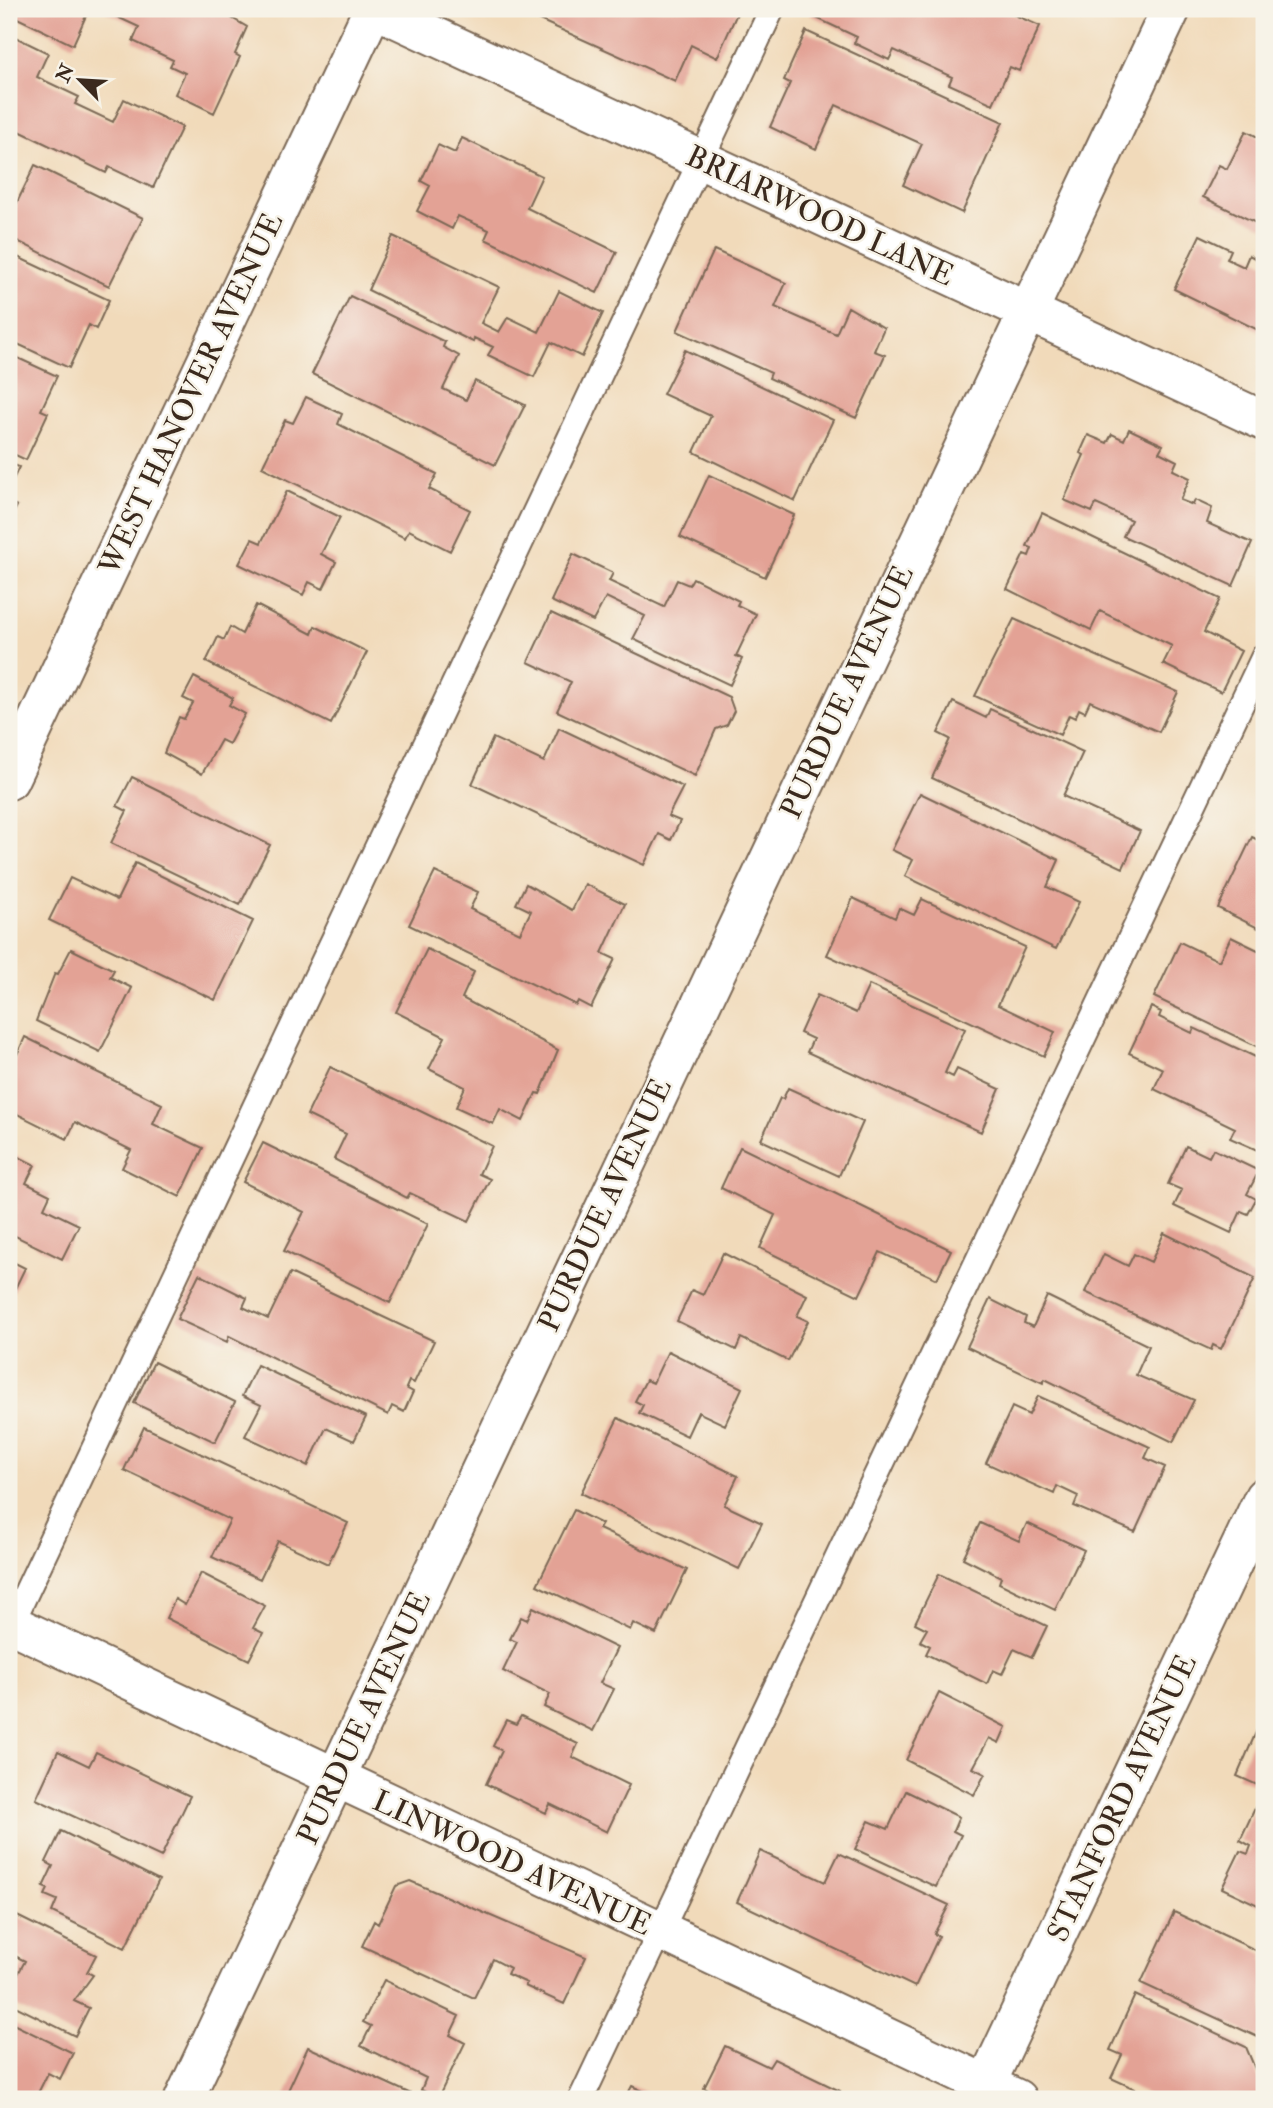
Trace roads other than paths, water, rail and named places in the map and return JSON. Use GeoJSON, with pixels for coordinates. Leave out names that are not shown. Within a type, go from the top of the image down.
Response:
{"type":"FeatureCollection","features":[{"type":"Feature","properties":{"kind":"street","name":"BRIARWOOD LANE"},"geometry":{"type":"LineString","coordinates":[[375,9],[1264,421]]}},
{"type":"Feature","properties":{"kind":"street","name":"WEST HANOVER AVENUE"},"geometry":{"type":"LineString","coordinates":[[9,780],[375,9]]}},
{"type":"Feature","properties":{"kind":"street","name":"PURDUE AVENUE"},"geometry":{"type":"LineString","coordinates":[[184,2099],[1171,9]]}},
{"type":"Feature","properties":{"kind":"street","name":"STANFORD AVENUE"},"geometry":{"type":"LineString","coordinates":[[994,2095],[1264,1497]]}},
{"type":"Feature","properties":{"kind":"street","name":"LINWOOD AVENUE"},"geometry":{"type":"LineString","coordinates":[[10,1625],[659,1932],[994,2095]]}},
{"type":"Feature","properties":{"kind":"lane"},"geometry":{"type":"LineString","coordinates":[[10,1625],[772,9]]}},
{"type":"Feature","properties":{"kind":"lane"},"geometry":{"type":"LineString","coordinates":[[581,2099],[1264,656]]}}]}
